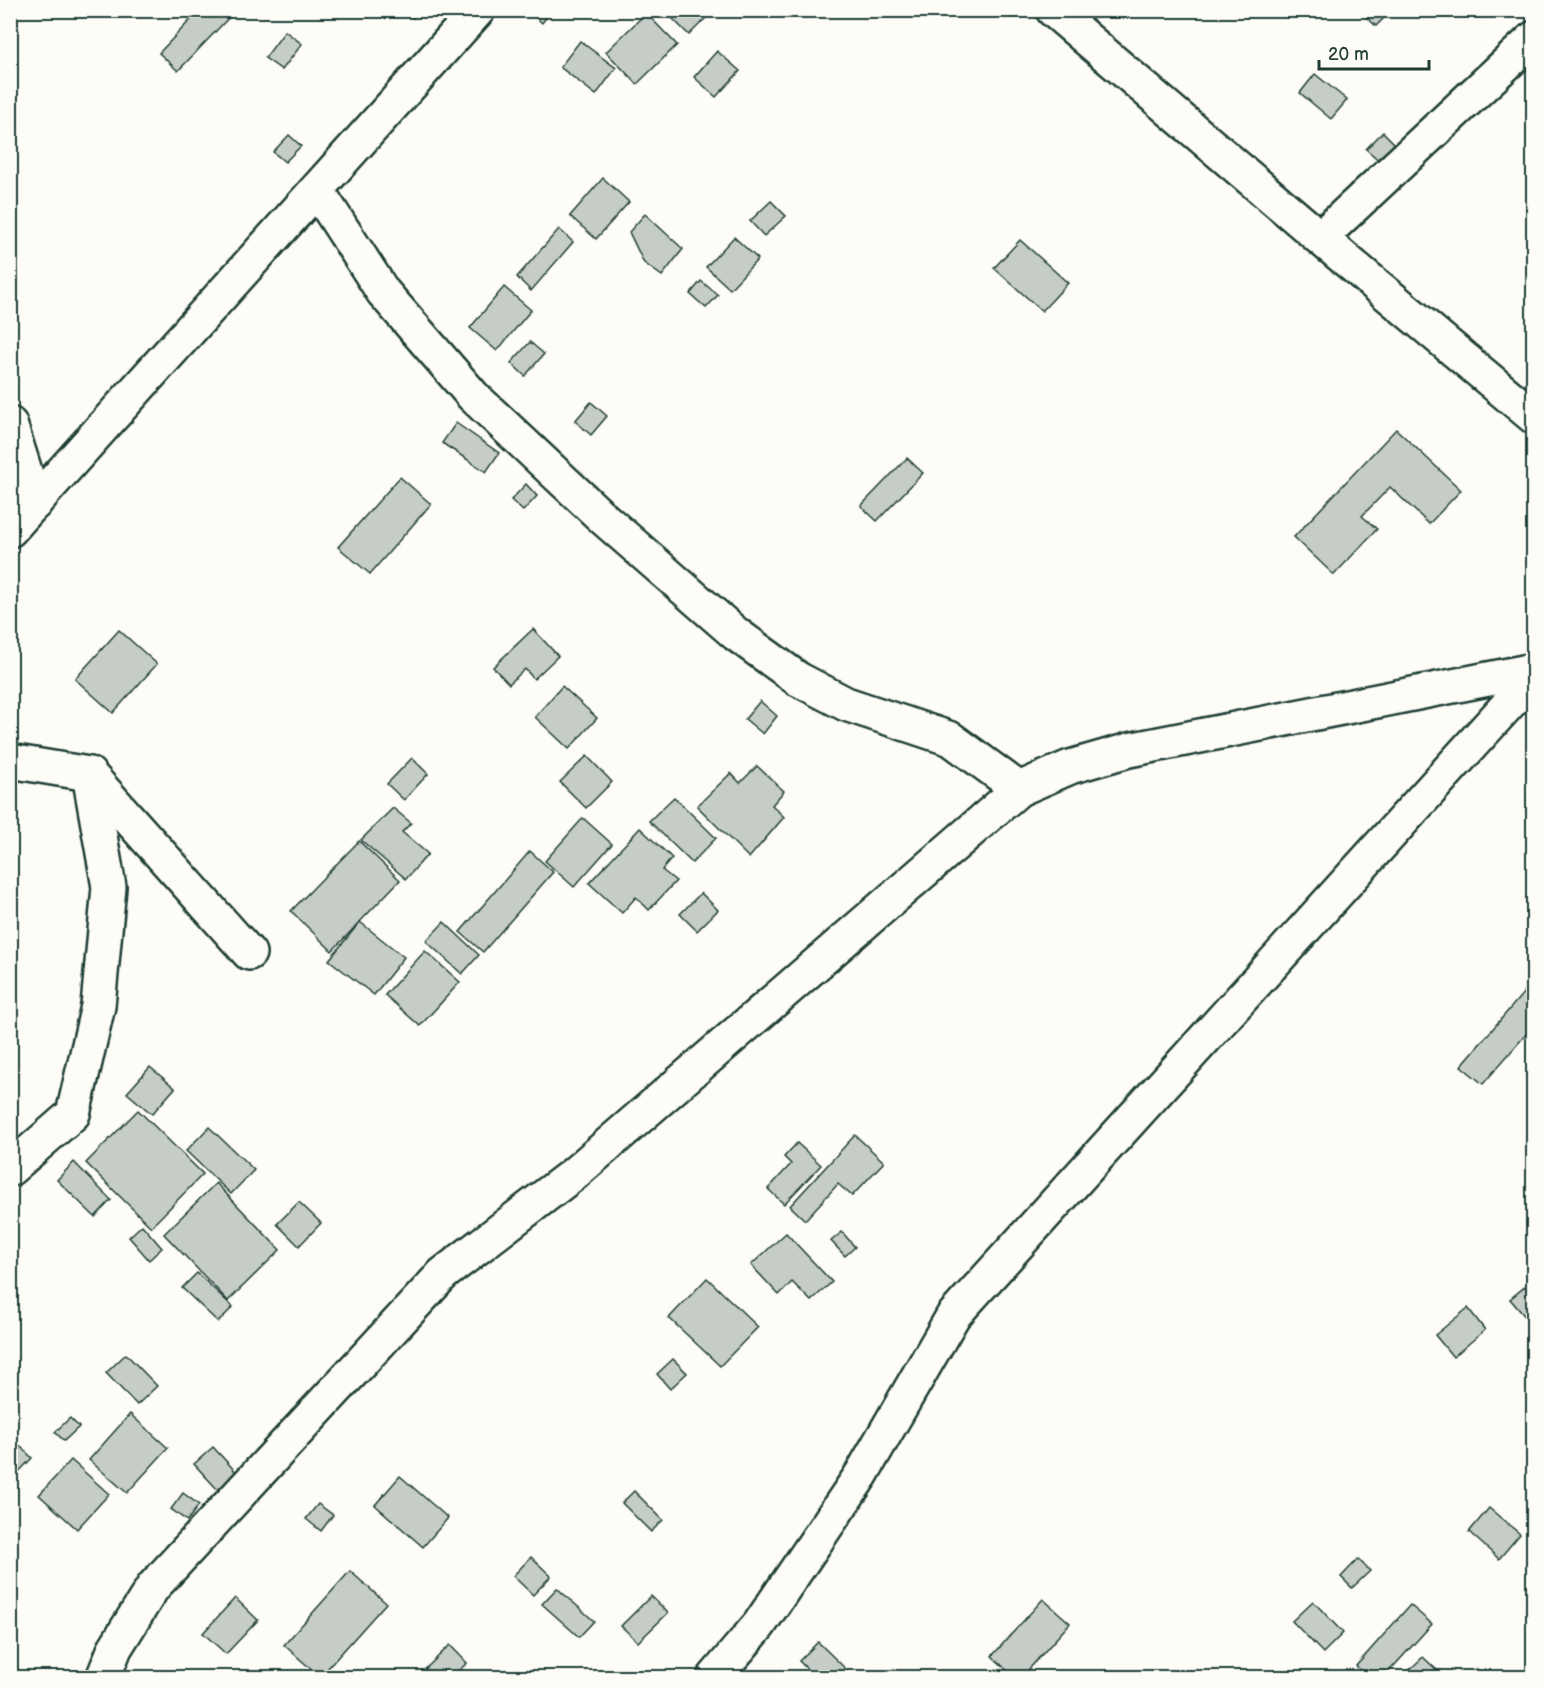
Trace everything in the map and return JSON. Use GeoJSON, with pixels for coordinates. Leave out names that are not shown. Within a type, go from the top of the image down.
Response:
{"type":"FeatureCollection","features":[{"type":"Feature","properties":{"kind":"street"},"geometry":{"type":"LineString","coordinates":[[10,530],[23,507],[317,190],[478,10]]}},
{"type":"Feature","properties":{"kind":"street"},"geometry":{"type":"LineString","coordinates":[[1053,10],[1533,417]]}},
{"type":"Feature","properties":{"kind":"street"},"geometry":{"type":"LineString","coordinates":[[1320,238],[1533,38]]}},
{"type":"Feature","properties":{"kind":"street"},"geometry":{"type":"LineString","coordinates":[[317,190],[383,292],[473,396],[603,519],[736,634],[798,679],[846,704],[951,739],[1019,789]]}},
{"type":"Feature","properties":{"kind":"street"},"geometry":{"type":"LineString","coordinates":[[10,424],[23,507]]}},
{"type":"Feature","properties":{"kind":"street"},"geometry":{"type":"LineString","coordinates":[[103,1677],[115,1648],[153,1587],[443,1274],[575,1173],[1019,789],[1070,767],[1129,750],[1533,670]]}},
{"type":"Feature","properties":{"kind":"street"},"geometry":{"type":"LineString","coordinates":[[714,1677],[759,1625],[861,1475],[953,1316],[1533,676]]}},
{"type":"Feature","properties":{"kind":"street"},"geometry":{"type":"LineString","coordinates":[[10,761],[89,774],[249,953]]}},
{"type":"Feature","properties":{"kind":"street"},"geometry":{"type":"LineString","coordinates":[[10,1169],[73,1114],[98,1006],[110,887],[89,774]]}},
{"type":"Feature","properties":{"kind":"building"},"geometry":{"type":"Polygon","coordinates":[[[200,10],[236,10],[178,71],[159,53],[200,10]]]}},
{"type":"Feature","properties":{"kind":"building"},"geometry":{"type":"Polygon","coordinates":[[[404,10],[419,10],[413,18],[404,10]]]}},
{"type":"Feature","properties":{"kind":"building"},"geometry":{"type":"Polygon","coordinates":[[[528,10],[552,10],[542,23],[528,10]]]}},
{"type":"Feature","properties":{"kind":"building"},"geometry":{"type":"Polygon","coordinates":[[[675,10],[707,10],[710,14],[689,35],[670,16],[675,10]]]}},
{"type":"Feature","properties":{"kind":"building"},"geometry":{"type":"Polygon","coordinates":[[[1369,10],[1388,10],[1390,12],[1376,26],[1364,15],[1369,10]]]}},
{"type":"Feature","properties":{"kind":"building"},"geometry":{"type":"Polygon","coordinates":[[[646,13],[677,45],[637,84],[606,52],[646,13]]]}},
{"type":"Feature","properties":{"kind":"building"},"geometry":{"type":"Polygon","coordinates":[[[285,31],[302,44],[282,70],[265,58],[285,31]]]}},
{"type":"Feature","properties":{"kind":"building"},"geometry":{"type":"Polygon","coordinates":[[[580,41],[616,68],[596,95],[560,67],[580,41]]]}},
{"type":"Feature","properties":{"kind":"building"},"geometry":{"type":"Polygon","coordinates":[[[717,51],[740,71],[716,97],[694,77],[717,51]]]}},
{"type":"Feature","properties":{"kind":"building"},"geometry":{"type":"Polygon","coordinates":[[[1315,74],[1347,100],[1331,119],[1300,93],[1315,74]]]}},
{"type":"Feature","properties":{"kind":"building"},"geometry":{"type":"Polygon","coordinates":[[[1383,132],[1398,147],[1382,163],[1366,149],[1383,132]]]}},
{"type":"Feature","properties":{"kind":"building"},"geometry":{"type":"Polygon","coordinates":[[[289,135],[301,146],[285,162],[273,152],[289,135]]]}},
{"type":"Feature","properties":{"kind":"building"},"geometry":{"type":"Polygon","coordinates":[[[603,178],[629,202],[596,239],[570,216],[603,178]]]}},
{"type":"Feature","properties":{"kind":"building"},"geometry":{"type":"Polygon","coordinates":[[[771,201],[786,216],[764,236],[750,221],[771,201]]]}},
{"type":"Feature","properties":{"kind":"building"},"geometry":{"type":"Polygon","coordinates":[[[645,214],[683,249],[662,276],[644,263],[629,232],[645,214]]]}},
{"type":"Feature","properties":{"kind":"building"},"geometry":{"type":"Polygon","coordinates":[[[559,229],[573,242],[531,291],[517,277],[559,229]]]}},
{"type":"Feature","properties":{"kind":"building"},"geometry":{"type":"Polygon","coordinates":[[[734,237],[758,259],[730,289],[706,267],[734,237]]]}},
{"type":"Feature","properties":{"kind":"building"},"geometry":{"type":"Polygon","coordinates":[[[1020,240],[1068,283],[1042,311],[994,268],[1020,240]]]}},
{"type":"Feature","properties":{"kind":"building"},"geometry":{"type":"Polygon","coordinates":[[[701,281],[718,295],[706,308],[690,294],[701,281]]]}},
{"type":"Feature","properties":{"kind":"building"},"geometry":{"type":"Polygon","coordinates":[[[504,287],[531,310],[497,351],[470,328],[504,287]]]}},
{"type":"Feature","properties":{"kind":"building"},"geometry":{"type":"Polygon","coordinates":[[[530,342],[544,354],[525,376],[511,363],[530,342]]]}},
{"type":"Feature","properties":{"kind":"building"},"geometry":{"type":"Polygon","coordinates":[[[591,402],[607,416],[591,435],[575,421],[591,402]]]}},
{"type":"Feature","properties":{"kind":"building"},"geometry":{"type":"Polygon","coordinates":[[[456,423],[499,453],[486,472],[442,443],[456,423]]]}},
{"type":"Feature","properties":{"kind":"building"},"geometry":{"type":"Polygon","coordinates":[[[1396,429],[1461,490],[1429,524],[1390,487],[1362,516],[1377,529],[1334,575],[1294,537],[1396,429]]]}},
{"type":"Feature","properties":{"kind":"building"},"geometry":{"type":"Polygon","coordinates":[[[907,458],[923,473],[877,521],[861,506],[907,458]]]}},
{"type":"Feature","properties":{"kind":"building"},"geometry":{"type":"Polygon","coordinates":[[[400,477],[431,504],[370,574],[338,547],[400,477]]]}},
{"type":"Feature","properties":{"kind":"building"},"geometry":{"type":"Polygon","coordinates":[[[526,484],[537,496],[523,511],[511,500],[526,484]]]}},
{"type":"Feature","properties":{"kind":"building"},"geometry":{"type":"Polygon","coordinates":[[[533,629],[558,656],[534,679],[525,669],[509,684],[493,667],[533,629]]]}},
{"type":"Feature","properties":{"kind":"building"},"geometry":{"type":"Polygon","coordinates":[[[119,630],[157,664],[113,713],[75,679],[119,630]]]}},
{"type":"Feature","properties":{"kind":"building"},"geometry":{"type":"Polygon","coordinates":[[[562,686],[597,718],[569,749],[535,717],[562,686]]]}},
{"type":"Feature","properties":{"kind":"building"},"geometry":{"type":"Polygon","coordinates":[[[760,701],[777,716],[763,734],[745,719],[760,701]]]}},
{"type":"Feature","properties":{"kind":"building"},"geometry":{"type":"Polygon","coordinates":[[[587,756],[612,782],[586,808],[560,782],[587,756]]]}},
{"type":"Feature","properties":{"kind":"building"},"geometry":{"type":"Polygon","coordinates":[[[412,758],[428,774],[404,800],[387,784],[412,758]]]}},
{"type":"Feature","properties":{"kind":"building"},"geometry":{"type":"Polygon","coordinates":[[[757,766],[784,791],[772,805],[784,817],[749,858],[697,806],[731,773],[740,783],[757,766]]]}},
{"type":"Feature","properties":{"kind":"building"},"geometry":{"type":"Polygon","coordinates":[[[674,797],[716,838],[692,863],[649,821],[674,797]]]}},
{"type":"Feature","properties":{"kind":"building"},"geometry":{"type":"Polygon","coordinates":[[[393,808],[411,823],[402,832],[428,854],[406,879],[361,840],[393,808]]]}},
{"type":"Feature","properties":{"kind":"building"},"geometry":{"type":"Polygon","coordinates":[[[583,818],[612,844],[574,887],[545,861],[583,818]]]}},
{"type":"Feature","properties":{"kind":"building"},"geometry":{"type":"Polygon","coordinates":[[[640,828],[672,858],[662,870],[676,881],[649,910],[636,897],[622,913],[589,883],[640,828]]]}},
{"type":"Feature","properties":{"kind":"building"},"geometry":{"type":"Polygon","coordinates":[[[359,841],[400,880],[332,951],[291,911],[359,841]]]}},
{"type":"Feature","properties":{"kind":"building"},"geometry":{"type":"Polygon","coordinates":[[[530,851],[553,872],[483,952],[460,932],[530,851]]]}},
{"type":"Feature","properties":{"kind":"building"},"geometry":{"type":"Polygon","coordinates":[[[701,893],[718,910],[697,931],[680,914],[701,893]]]}},
{"type":"Feature","properties":{"kind":"building"},"geometry":{"type":"Polygon","coordinates":[[[360,922],[404,957],[374,995],[329,960],[360,922]]]}},
{"type":"Feature","properties":{"kind":"building"},"geometry":{"type":"Polygon","coordinates":[[[444,922],[479,955],[462,974],[426,941],[444,922]]]}},
{"type":"Feature","properties":{"kind":"building"},"geometry":{"type":"Polygon","coordinates":[[[425,951],[460,982],[420,1026],[385,995],[425,951]]]}},
{"type":"Feature","properties":{"kind":"building"},"geometry":{"type":"Polygon","coordinates":[[[1525,991],[1534,999],[1534,1025],[1483,1084],[1461,1066],[1525,991]]]}},
{"type":"Feature","properties":{"kind":"building"},"geometry":{"type":"Polygon","coordinates":[[[150,1067],[175,1088],[152,1114],[127,1093],[150,1067]]]}},
{"type":"Feature","properties":{"kind":"building"},"geometry":{"type":"Polygon","coordinates":[[[138,1110],[203,1174],[151,1227],[86,1163],[138,1110]]]}},
{"type":"Feature","properties":{"kind":"building"},"geometry":{"type":"Polygon","coordinates":[[[209,1127],[254,1170],[231,1194],[186,1151],[209,1127]]]}},
{"type":"Feature","properties":{"kind":"building"},"geometry":{"type":"Polygon","coordinates":[[[855,1135],[884,1162],[852,1196],[838,1184],[805,1220],[790,1206],[855,1135]]]}},
{"type":"Feature","properties":{"kind":"building"},"geometry":{"type":"Polygon","coordinates":[[[797,1143],[821,1165],[784,1204],[768,1189],[791,1164],[784,1157],[797,1143]]]}},
{"type":"Feature","properties":{"kind":"building"},"geometry":{"type":"Polygon","coordinates":[[[74,1162],[111,1200],[95,1217],[57,1180],[74,1162]]]}},
{"type":"Feature","properties":{"kind":"building"},"geometry":{"type":"Polygon","coordinates":[[[216,1183],[280,1250],[228,1301],[164,1234],[216,1183]]]}},
{"type":"Feature","properties":{"kind":"building"},"geometry":{"type":"Polygon","coordinates":[[[299,1202],[321,1223],[299,1246],[277,1224],[299,1202]]]}},
{"type":"Feature","properties":{"kind":"building"},"geometry":{"type":"Polygon","coordinates":[[[142,1225],[162,1248],[149,1260],[129,1237],[142,1225]]]}},
{"type":"Feature","properties":{"kind":"building"},"geometry":{"type":"Polygon","coordinates":[[[842,1232],[855,1247],[845,1256],[831,1241],[842,1232]]]}},
{"type":"Feature","properties":{"kind":"building"},"geometry":{"type":"Polygon","coordinates":[[[786,1233],[832,1282],[811,1301],[792,1282],[779,1295],[751,1265],[786,1233]]]}},
{"type":"Feature","properties":{"kind":"building"},"geometry":{"type":"Polygon","coordinates":[[[197,1273],[233,1307],[218,1322],[182,1288],[197,1273]]]}},
{"type":"Feature","properties":{"kind":"building"},"geometry":{"type":"Polygon","coordinates":[[[707,1278],[758,1327],[720,1366],[669,1318],[707,1278]]]}},
{"type":"Feature","properties":{"kind":"building"},"geometry":{"type":"Polygon","coordinates":[[[1534,1279],[1534,1316],[1528,1320],[1510,1299],[1534,1279]]]}},
{"type":"Feature","properties":{"kind":"building"},"geometry":{"type":"Polygon","coordinates":[[[1468,1308],[1485,1330],[1453,1357],[1435,1335],[1468,1308]]]}},
{"type":"Feature","properties":{"kind":"building"},"geometry":{"type":"Polygon","coordinates":[[[126,1354],[157,1386],[137,1405],[106,1373],[126,1354]]]}},
{"type":"Feature","properties":{"kind":"building"},"geometry":{"type":"Polygon","coordinates":[[[673,1359],[687,1373],[670,1389],[657,1374],[673,1359]]]}},
{"type":"Feature","properties":{"kind":"building"},"geometry":{"type":"Polygon","coordinates":[[[130,1414],[168,1448],[127,1493],[89,1460],[130,1414]]]}},
{"type":"Feature","properties":{"kind":"building"},"geometry":{"type":"Polygon","coordinates":[[[70,1418],[79,1427],[64,1441],[55,1432],[70,1418]]]}},
{"type":"Feature","properties":{"kind":"building"},"geometry":{"type":"Polygon","coordinates":[[[15,1441],[32,1458],[10,1481],[10,1446],[15,1441]]]}},
{"type":"Feature","properties":{"kind":"building"},"geometry":{"type":"Polygon","coordinates":[[[213,1447],[237,1473],[218,1490],[194,1464],[213,1447]]]}},
{"type":"Feature","properties":{"kind":"building"},"geometry":{"type":"Polygon","coordinates":[[[71,1460],[109,1494],[77,1529],[39,1495],[71,1460]]]}},
{"type":"Feature","properties":{"kind":"building"},"geometry":{"type":"Polygon","coordinates":[[[400,1476],[448,1518],[423,1547],[375,1505],[400,1476]]]}},
{"type":"Feature","properties":{"kind":"building"},"geometry":{"type":"Polygon","coordinates":[[[634,1491],[663,1520],[651,1532],[622,1503],[634,1491]]]}},
{"type":"Feature","properties":{"kind":"building"},"geometry":{"type":"Polygon","coordinates":[[[183,1493],[199,1505],[187,1521],[171,1509],[183,1493]]]}},
{"type":"Feature","properties":{"kind":"building"},"geometry":{"type":"Polygon","coordinates":[[[318,1504],[333,1515],[321,1531],[306,1519],[318,1504]]]}},
{"type":"Feature","properties":{"kind":"building"},"geometry":{"type":"Polygon","coordinates":[[[1489,1508],[1520,1534],[1499,1559],[1469,1532],[1489,1508]]]}},
{"type":"Feature","properties":{"kind":"building"},"geometry":{"type":"Polygon","coordinates":[[[531,1557],[551,1576],[533,1595],[513,1576],[531,1557]]]}},
{"type":"Feature","properties":{"kind":"building"},"geometry":{"type":"Polygon","coordinates":[[[1358,1559],[1370,1571],[1352,1588],[1341,1577],[1358,1559]]]}},
{"type":"Feature","properties":{"kind":"building"},"geometry":{"type":"Polygon","coordinates":[[[350,1571],[386,1603],[320,1677],[284,1645],[350,1571]]]}},
{"type":"Feature","properties":{"kind":"building"},"geometry":{"type":"Polygon","coordinates":[[[557,1588],[594,1621],[579,1637],[542,1604],[557,1588]]]}},
{"type":"Feature","properties":{"kind":"building"},"geometry":{"type":"Polygon","coordinates":[[[651,1596],[668,1613],[638,1642],[621,1626],[651,1596]]]}},
{"type":"Feature","properties":{"kind":"building"},"geometry":{"type":"Polygon","coordinates":[[[235,1598],[258,1620],[226,1654],[203,1633],[235,1598]]]}},
{"type":"Feature","properties":{"kind":"building"},"geometry":{"type":"Polygon","coordinates":[[[1043,1599],[1070,1623],[1021,1678],[1015,1678],[992,1656],[1043,1599]]]}},
{"type":"Feature","properties":{"kind":"building"},"geometry":{"type":"Polygon","coordinates":[[[1313,1601],[1343,1633],[1323,1653],[1292,1621],[1313,1601]]]}},
{"type":"Feature","properties":{"kind":"building"},"geometry":{"type":"Polygon","coordinates":[[[1410,1605],[1432,1624],[1383,1678],[1369,1678],[1356,1666],[1410,1605]]]}},
{"type":"Feature","properties":{"kind":"building"},"geometry":{"type":"Polygon","coordinates":[[[818,1642],[851,1674],[848,1678],[816,1678],[799,1661],[818,1642]]]}},
{"type":"Feature","properties":{"kind":"building"},"geometry":{"type":"Polygon","coordinates":[[[450,1645],[467,1663],[451,1678],[416,1678],[450,1645]]]}},
{"type":"Feature","properties":{"kind":"building"},"geometry":{"type":"Polygon","coordinates":[[[1423,1657],[1440,1673],[1435,1678],[1406,1678],[1404,1675],[1423,1657]]]}}]}
